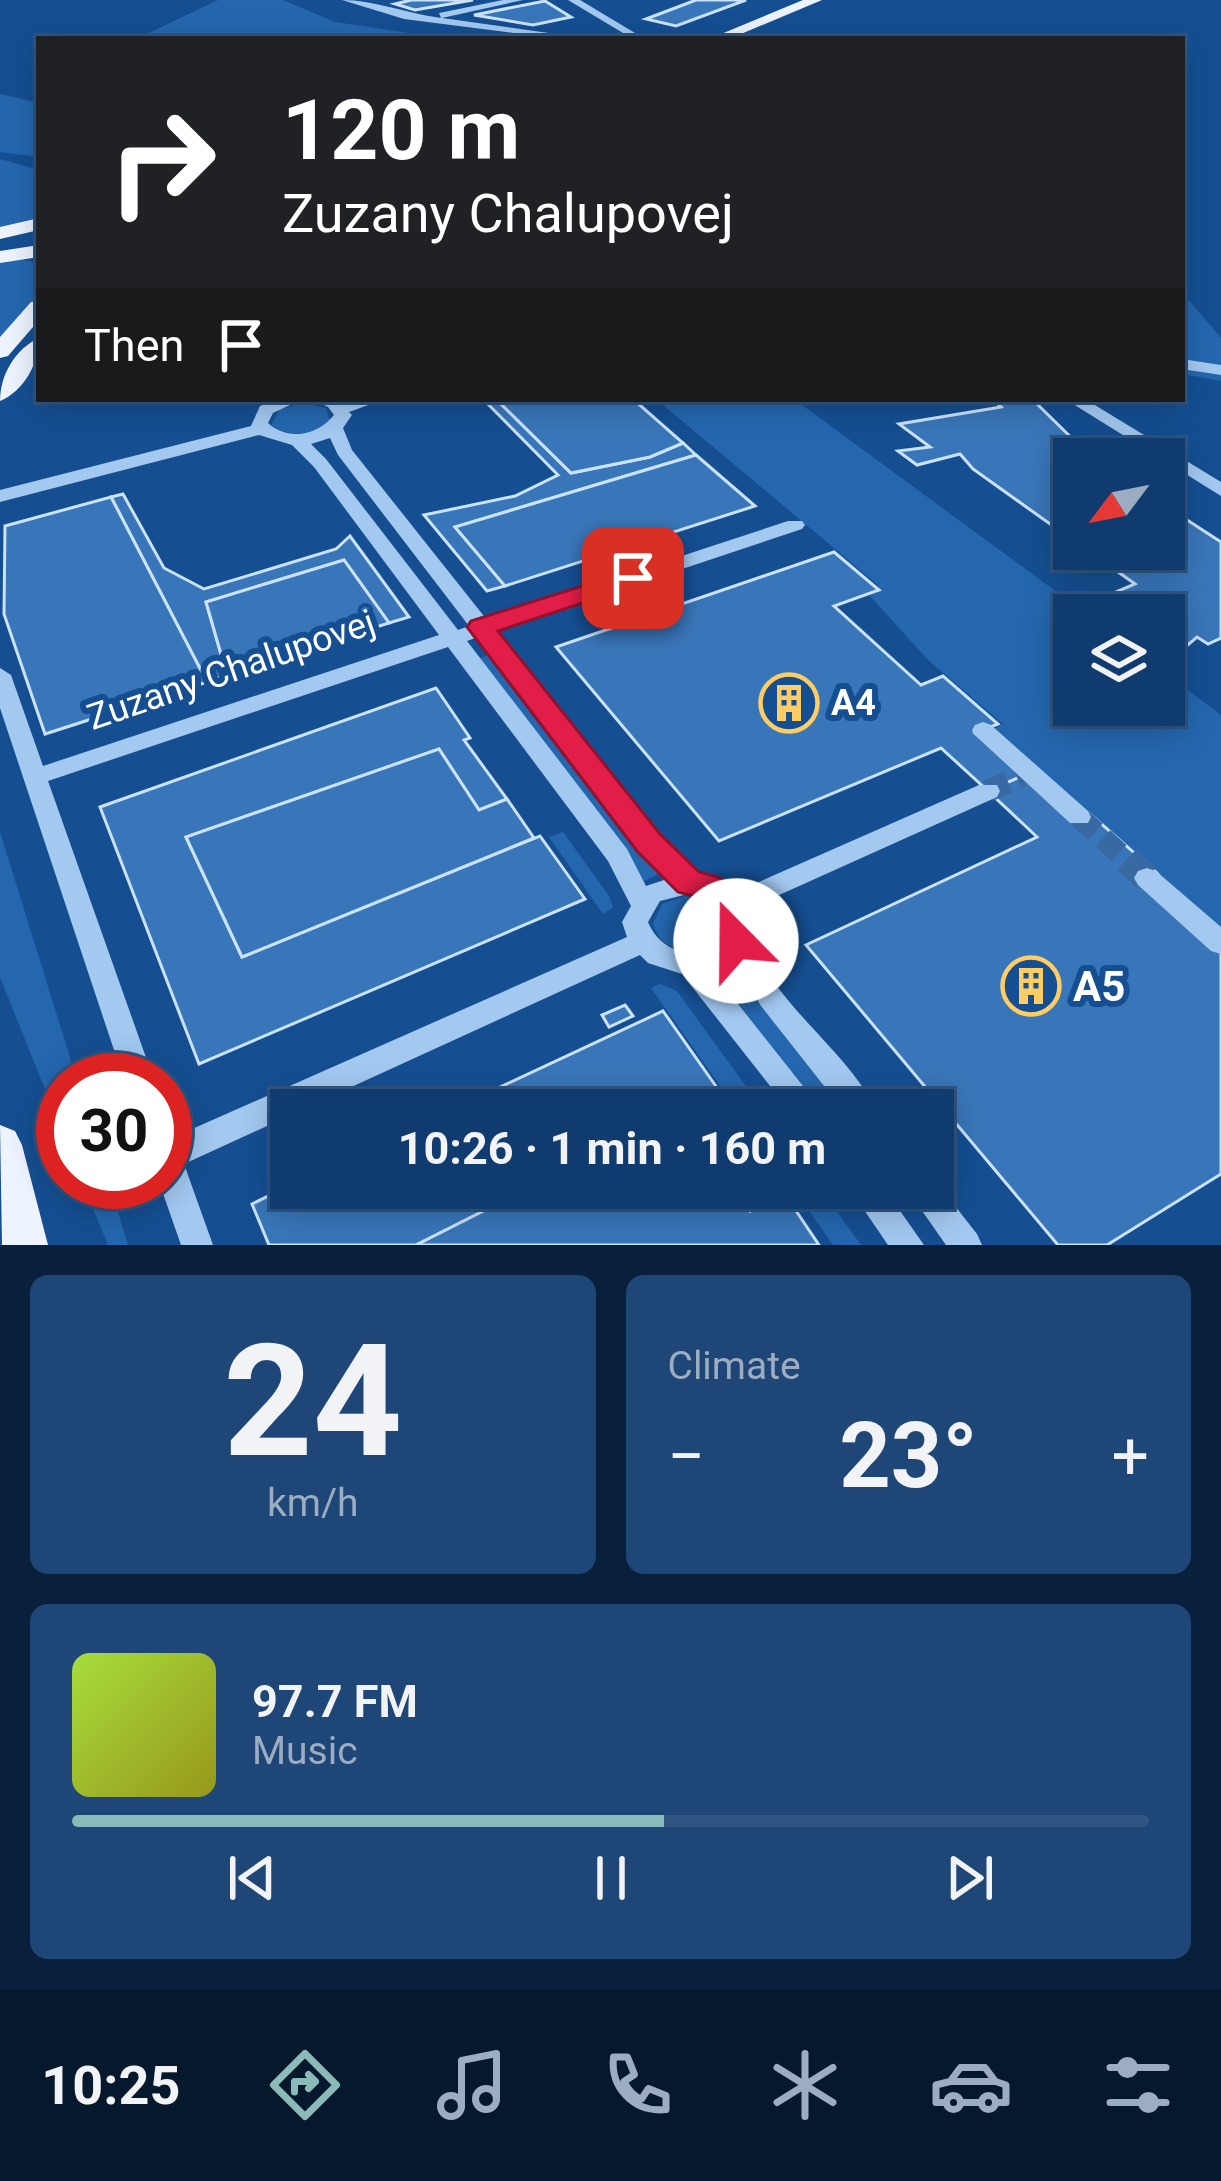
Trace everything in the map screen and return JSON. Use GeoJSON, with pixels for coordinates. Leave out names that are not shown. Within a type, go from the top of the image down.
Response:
{"type":"FeatureCollection","features":[{"type":"Feature","properties":{"kind":"main road"},"geometry":{"type":"LineString","coordinates":[[724,36],[815,0]]}},
{"type":"Feature","properties":{"kind":"main road"},"geometry":{"type":"LineString","coordinates":[[0,233],[36,225]]}},
{"type":"Feature","properties":{"kind":"main road"},"geometry":{"type":"LineString","coordinates":[[0,256],[36,251]]}},
{"type":"Feature","properties":{"kind":"main road"},"geometry":{"type":"LineString","coordinates":[[0,351],[36,310]]}},
{"type":"Feature","properties":{"kind":"main road"},"geometry":{"type":"LineString","coordinates":[[0,394],[36,349]]}},
{"type":"Feature","properties":{"kind":"main road"},"geometry":{"type":"LineString","coordinates":[[0,1145],[25,1245]]}},
{"type":"Feature","properties":{"kind":"street"},"geometry":{"type":"LineString","coordinates":[[347,0],[425,19],[562,36]]}},
{"type":"Feature","properties":{"kind":"street"},"geometry":{"type":"LineString","coordinates":[[425,19],[518,0]]}},
{"type":"Feature","properties":{"kind":"street"},"geometry":{"type":"LineString","coordinates":[[573,0],[632,36]]}},
{"type":"Feature","properties":{"kind":"street"},"geometry":{"type":"LineString","coordinates":[[1185,364],[1221,370]]}},
{"type":"Feature","properties":{"kind":"street"},"geometry":{"type":"LineString","coordinates":[[261,429],[266,410],[284,402]]}},
{"type":"Feature","properties":{"kind":"street"},"geometry":{"type":"LineString","coordinates":[[323,402],[338,419],[344,451],[649,842],[689,883]]}},
{"type":"Feature","properties":{"kind":"street"},"geometry":{"type":"LineString","coordinates":[[0,496],[261,429],[297,440],[371,402]]}},
{"type":"Feature","properties":{"kind":"street"},"geometry":{"type":"LineString","coordinates":[[1078,402],[1221,490]]}},
{"type":"Feature","properties":{"kind":"street","name":"Zuzany Chalupovej"},"geometry":{"type":"LineString","coordinates":[[297,440],[317,459],[618,856],[642,903],[635,922],[642,942]]}},
{"type":"Feature","properties":{"kind":"street","name":"Zuzany Chalupovej"},"geometry":{"type":"LineString","coordinates":[[35,777],[795,525]]}},
{"type":"Feature","properties":{"kind":"street"},"geometry":{"type":"LineString","coordinates":[[0,675],[130,1053]]}},
{"type":"Feature","properties":{"kind":"street"},"geometry":{"type":"LineString","coordinates":[[982,730],[1079,817]]}},
{"type":"Feature","properties":{"kind":"street"},"geometry":{"type":"LineString","coordinates":[[733,904],[988,791]]}},
{"type":"Feature","properties":{"kind":"street"},"geometry":{"type":"LineString","coordinates":[[1147,878],[1221,943]]}},
{"type":"Feature","properties":{"kind":"street"},"geometry":{"type":"LineString","coordinates":[[192,1144],[642,942],[662,959],[691,965],[726,954],[740,929],[733,904],[706,886],[689,883],[662,888],[642,903]]}},
{"type":"Feature","properties":{"kind":"street"},"geometry":{"type":"LineString","coordinates":[[736,941],[772,998],[844,1089]]}},
{"type":"Feature","properties":{"kind":"street"},"geometry":{"type":"LineString","coordinates":[[691,965],[790,1089]]}},
{"type":"Feature","properties":{"kind":"street"},"geometry":{"type":"LineString","coordinates":[[184,1209],[197,1245]]}},
{"type":"Feature","properties":{"kind":"street"},"geometry":{"type":"LineString","coordinates":[[881,1209],[908,1245]]}},
{"type":"Feature","properties":{"kind":"street"},"geometry":{"type":"LineString","coordinates":[[938,1209],[966,1245]]}},
{"type":"Feature","properties":{"kind":"shaded area"},"geometry":{"type":"Polygon","coordinates":[[[218,0],[283,0],[335,22],[430,36],[142,36],[218,0]]]}},
{"type":"Feature","properties":{"kind":"shaded area"},"geometry":{"type":"Polygon","coordinates":[[[0,94],[36,102],[36,157],[0,152],[0,94]]]}},
{"type":"Feature","properties":{"kind":"shaded area"},"geometry":{"type":"Polygon","coordinates":[[[0,159],[36,169],[36,218],[0,228],[0,159]]]}},
{"type":"Feature","properties":{"kind":"shaded area"},"geometry":{"type":"Polygon","coordinates":[[[0,261],[36,262],[36,298],[0,337],[0,261]]]}},
{"type":"Feature","properties":{"kind":"shaded area"},"geometry":{"type":"Polygon","coordinates":[[[1185,296],[1221,338],[1221,381],[1185,375],[1185,296]]]}},
{"type":"Feature","properties":{"kind":"shaded area"},"geometry":{"type":"Polygon","coordinates":[[[660,402],[798,402],[1059,594],[1053,594],[1053,726],[1185,726],[1185,688],[1221,715],[1221,928],[994,729],[1003,724],[928,660],[870,596],[878,585],[660,402]]]}},
{"type":"Feature","properties":{"kind":"shaded area"},"geometry":{"type":"Polygon","coordinates":[[[303,403],[326,408],[330,420],[301,433],[271,425],[279,410],[303,403]]]}},
{"type":"Feature","properties":{"kind":"shaded area"},"geometry":{"type":"Polygon","coordinates":[[[491,654],[662,872],[644,881],[478,659],[491,654]]]}},
{"type":"Feature","properties":{"kind":"shaded area"},"geometry":{"type":"Polygon","coordinates":[[[0,832],[69,1053],[36,1053],[36,1067],[0,977],[0,832]]]}},
{"type":"Feature","properties":{"kind":"shaded area"},"geometry":{"type":"Polygon","coordinates":[[[563,832],[609,896],[613,907],[603,914],[549,837],[563,832]]]}},
{"type":"Feature","properties":{"kind":"shaded area"},"geometry":{"type":"Polygon","coordinates":[[[686,896],[712,903],[723,918],[719,939],[700,949],[671,947],[653,923],[662,904],[686,896]]]}},
{"type":"Feature","properties":{"kind":"shaded area"},"geometry":{"type":"Polygon","coordinates":[[[738,968],[828,1089],[804,1089],[719,978],[738,968]]]}},
{"type":"Feature","properties":{"kind":"shaded area"},"geometry":{"type":"Polygon","coordinates":[[[660,984],[677,991],[748,1089],[722,1089],[651,988],[660,984]]]}},
{"type":"Feature","properties":{"kind":"shaded area"},"geometry":{"type":"Polygon","coordinates":[[[93,1209],[117,1209],[128,1245],[108,1245],[93,1209]]]}},
{"type":"Feature","properties":{"kind":"shaded area"},"geometry":{"type":"Polygon","coordinates":[[[808,1209],[835,1209],[861,1245],[833,1245],[808,1209]]]}},
{"type":"Feature","properties":{"kind":"building"},"geometry":{"type":"Polygon","coordinates":[[[473,0],[415,10],[395,4],[473,0]]]}},
{"type":"Feature","properties":{"kind":"building"},"geometry":{"type":"Polygon","coordinates":[[[696,0],[746,0],[676,26],[646,19],[696,0]]]}},
{"type":"Feature","properties":{"kind":"building"},"geometry":{"type":"Polygon","coordinates":[[[545,1],[571,17],[533,25],[474,15],[545,1]]]}},
{"type":"Feature","properties":{"kind":"building"},"geometry":{"type":"Polygon","coordinates":[[[486,402],[499,402],[571,473],[650,457],[683,443],[696,455],[455,527],[505,586],[487,591],[424,515],[515,496],[558,475],[486,402]]]}},
{"type":"Feature","properties":{"kind":"building"},"geometry":{"type":"Polygon","coordinates":[[[499,402],[636,402],[683,443],[650,457],[571,473],[499,402]]]}},
{"type":"Feature","properties":{"kind":"building"},"geometry":{"type":"Polygon","coordinates":[[[1035,402],[1072,438],[1053,438],[1053,526],[973,469],[960,454],[917,465],[898,451],[930,447],[899,424],[1001,407],[998,404],[1035,402]]]}},
{"type":"Feature","properties":{"kind":"building"},"geometry":{"type":"Polygon","coordinates":[[[696,455],[755,506],[505,586],[455,527],[696,455]]]}},
{"type":"Feature","properties":{"kind":"building"},"geometry":{"type":"Polygon","coordinates":[[[123,494],[164,568],[204,589],[336,549],[350,536],[409,617],[389,623],[344,560],[206,602],[227,675],[207,682],[111,497],[123,494]]]}},
{"type":"Feature","properties":{"kind":"building"},"geometry":{"type":"Polygon","coordinates":[[[111,497],[207,682],[45,734],[4,614],[5,526],[111,497]]]}},
{"type":"Feature","properties":{"kind":"building"},"geometry":{"type":"Polygon","coordinates":[[[1185,519],[1221,542],[1221,638],[1208,644],[1197,637],[1185,647],[1185,594],[1118,591],[1135,584],[1115,570],[1185,570],[1185,519]]]}},
{"type":"Feature","properties":{"kind":"building","name":"A4"},"geometry":{"type":"Polygon","coordinates":[[[834,552],[879,590],[834,606],[921,685],[943,676],[998,724],[975,733],[1022,776],[988,791],[941,748],[719,841],[556,647],[834,552]]]}},
{"type":"Feature","properties":{"kind":"building"},"geometry":{"type":"Polygon","coordinates":[[[344,560],[389,623],[227,675],[206,602],[344,560]]]}},
{"type":"Feature","properties":{"kind":"building"},"geometry":{"type":"Polygon","coordinates":[[[436,688],[470,738],[464,740],[507,799],[479,810],[439,749],[186,837],[242,957],[540,836],[585,899],[199,1064],[100,807],[436,688]]]}},
{"type":"Feature","properties":{"kind":"building"},"geometry":{"type":"Polygon","coordinates":[[[439,749],[479,810],[507,799],[534,838],[242,957],[186,837],[439,749]]]}},
{"type":"Feature","properties":{"kind":"building","name":"A5"},"geometry":{"type":"Polygon","coordinates":[[[1022,776],[1089,813],[1157,873],[1221,953],[1221,1174],[1107,1245],[1058,1245],[954,1121],[954,1089],[927,1089],[806,945],[1037,837],[988,791],[1022,776]]]}},
{"type":"Feature","properties":{"kind":"building"},"geometry":{"type":"Polygon","coordinates":[[[625,1005],[633,1016],[609,1027],[602,1015],[625,1005]]]}},
{"type":"Feature","properties":{"kind":"building"},"geometry":{"type":"Polygon","coordinates":[[[663,1011],[718,1089],[496,1089],[663,1011]]]}},
{"type":"Feature","properties":{"kind":"building"},"geometry":{"type":"Polygon","coordinates":[[[270,1195],[270,1209],[487,1209],[416,1245],[269,1245],[252,1204],[270,1195]]]}},
{"type":"Feature","properties":{"kind":"building"},"geometry":{"type":"Polygon","coordinates":[[[487,1209],[795,1209],[819,1245],[416,1245],[487,1209]]]}},
{"type":"Feature","properties":{"kind":"tunnel"},"geometry":{"type":"LineString","coordinates":[[988,791],[1022,776]]}},
{"type":"Feature","properties":{"kind":"tunnel"},"geometry":{"type":"LineString","coordinates":[[1079,817],[1130,863]]}},
{"type":"Feature","properties":{"kind":"tunnel"},"geometry":{"type":"LineString","coordinates":[[1127,860],[1147,878]]}},
{"type":"Feature","properties":{"kind":"place","name":"A4"},"geometry":{"type":"Point","coordinates":[789,703]}},
{"type":"Feature","properties":{"kind":"place","name":"A5"},"geometry":{"type":"Point","coordinates":[1031,986]}},
{"type":"Feature","properties":{"kind":"route"},"geometry":{"type":"LineString","coordinates":[[633,578],[481,627],[649,842],[689,883],[706,886],[733,904],[739,916],[736,941]]}}]}
